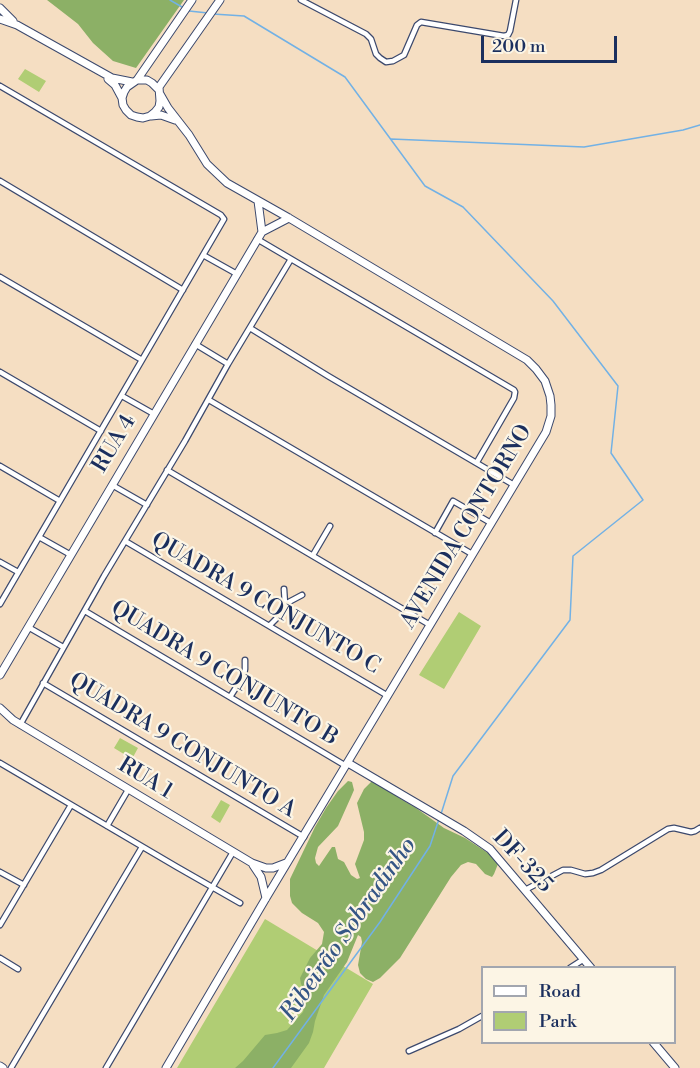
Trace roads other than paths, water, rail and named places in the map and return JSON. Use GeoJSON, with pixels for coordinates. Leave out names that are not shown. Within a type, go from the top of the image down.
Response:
{"type":"FeatureCollection","features":[{"type":"Feature","properties":{"kind":"main road"},"geometry":{"type":"LineString","coordinates":[[122,98],[127,87],[134,81],[191,1]]}},
{"type":"Feature","properties":{"kind":"main road"},"geometry":{"type":"LineString","coordinates":[[150,116],[159,107],[159,87],[217,3]]}},
{"type":"Feature","properties":{"kind":"main road"},"geometry":{"type":"LineString","coordinates":[[0,14],[98,71],[119,80],[152,82],[159,92]]}},
{"type":"Feature","properties":{"kind":"main road"},"geometry":{"type":"LineString","coordinates":[[98,71],[115,85],[123,105],[131,115],[137,117],[161,115],[178,121]]}},
{"type":"Feature","properties":{"kind":"main road","name":"AVENIDA CONTORNO"},"geometry":{"type":"LineString","coordinates":[[159,92],[207,164],[227,183],[518,354],[536,369],[545,381],[550,396],[551,416],[546,432],[166,1068]]}},
{"type":"Feature","properties":{"kind":"main road"},"geometry":{"type":"LineString","coordinates":[[258,201],[262,232],[288,218]]}},
{"type":"Feature","properties":{"kind":"main road","name":"RUA 4"},"geometry":{"type":"LineString","coordinates":[[0,675],[3,661],[28,627],[262,232]]}},
{"type":"Feature","properties":{"kind":"main road","name":"RUA 1"},"geometry":{"type":"LineString","coordinates":[[0,708],[20,725],[128,790],[252,863],[270,868]]}},
{"type":"Feature","properties":{"kind":"main road"},"geometry":{"type":"LineString","coordinates":[[0,717],[13,720]]}},
{"type":"Feature","properties":{"kind":"main road","name":"DF-325"},"geometry":{"type":"LineString","coordinates":[[347,765],[445,820],[490,849],[589,966]]}},
{"type":"Feature","properties":{"kind":"main road"},"geometry":{"type":"LineString","coordinates":[[266,898],[262,872],[288,862]]}},
{"type":"Feature","properties":{"kind":"main road","name":"RUA 1"},"geometry":{"type":"LineString","coordinates":[[252,863],[262,878]]}},
{"type":"Feature","properties":{"kind":"main road"},"geometry":{"type":"LineString","coordinates":[[262,878],[269,885],[277,881],[277,872],[270,868]]}},
{"type":"Feature","properties":{"kind":"main road"},"geometry":{"type":"LineString","coordinates":[[656,1044],[675,1068]]}},
{"type":"Feature","properties":{"kind":"street"},"geometry":{"type":"LineString","coordinates":[[301,0],[366,34],[371,39],[376,54],[386,62],[404,55],[417,25],[421,22],[508,35],[516,0]]}},
{"type":"Feature","properties":{"kind":"street"},"geometry":{"type":"LineString","coordinates":[[0,87],[223,217],[224,221],[0,604]]}},
{"type":"Feature","properties":{"kind":"street"},"geometry":{"type":"LineString","coordinates":[[0,181],[183,290]]}},
{"type":"Feature","properties":{"kind":"street"},"geometry":{"type":"LineString","coordinates":[[258,239],[515,392],[514,398],[477,462]]}},
{"type":"Feature","properties":{"kind":"street"},"geometry":{"type":"LineString","coordinates":[[203,255],[237,274]]}},
{"type":"Feature","properties":{"kind":"street"},"geometry":{"type":"LineString","coordinates":[[20,725],[63,647],[291,259]]}},
{"type":"Feature","properties":{"kind":"street"},"geometry":{"type":"LineString","coordinates":[[0,277],[142,360]]}},
{"type":"Feature","properties":{"kind":"street"},"geometry":{"type":"LineString","coordinates":[[250,328],[514,484]]}},
{"type":"Feature","properties":{"kind":"street"},"geometry":{"type":"LineString","coordinates":[[195,344],[228,364]]}},
{"type":"Feature","properties":{"kind":"street"},"geometry":{"type":"LineString","coordinates":[[0,372],[101,431]]}},
{"type":"Feature","properties":{"kind":"street"},"geometry":{"type":"LineString","coordinates":[[122,396],[154,414]]}},
{"type":"Feature","properties":{"kind":"street"},"geometry":{"type":"LineString","coordinates":[[209,400],[472,554]]}},
{"type":"Feature","properties":{"kind":"street"},"geometry":{"type":"LineString","coordinates":[[0,466],[60,501]]}},
{"type":"Feature","properties":{"kind":"street"},"geometry":{"type":"LineString","coordinates":[[167,470],[430,625]]}},
{"type":"Feature","properties":{"kind":"street"},"geometry":{"type":"LineString","coordinates":[[112,485],[147,505]]}},
{"type":"Feature","properties":{"kind":"street"},"geometry":{"type":"LineString","coordinates":[[435,533],[453,501],[491,523]]}},
{"type":"Feature","properties":{"kind":"street"},"geometry":{"type":"LineString","coordinates":[[313,555],[330,526]]}},
{"type":"Feature","properties":{"kind":"street"},"geometry":{"type":"LineString","coordinates":[[39,537],[71,555]]}},
{"type":"Feature","properties":{"kind":"street","name":"QUADRA 9 CONJUNTO C"},"geometry":{"type":"LineString","coordinates":[[125,541],[388,696]]}},
{"type":"Feature","properties":{"kind":"street"},"geometry":{"type":"LineString","coordinates":[[0,561],[18,572]]}},
{"type":"Feature","properties":{"kind":"street"},"geometry":{"type":"LineString","coordinates":[[284,589],[285,604]]}},
{"type":"Feature","properties":{"kind":"street"},"geometry":{"type":"LineString","coordinates":[[270,625],[285,604],[302,595]]}},
{"type":"Feature","properties":{"kind":"street","name":"QUADRA 9 CONJUNTO B"},"geometry":{"type":"LineString","coordinates":[[85,611],[347,765]]}},
{"type":"Feature","properties":{"kind":"street"},"geometry":{"type":"LineString","coordinates":[[28,627],[63,647]]}},
{"type":"Feature","properties":{"kind":"street"},"geometry":{"type":"LineString","coordinates":[[230,697],[244,675],[245,660]]}},
{"type":"Feature","properties":{"kind":"street","name":"QUADRA 9 CONJUNTO A"},"geometry":{"type":"LineString","coordinates":[[43,683],[304,837]]}},
{"type":"Feature","properties":{"kind":"street"},"geometry":{"type":"LineString","coordinates":[[0,764],[240,903]]}},
{"type":"Feature","properties":{"kind":"street"},"geometry":{"type":"LineString","coordinates":[[107,826],[128,790]]}},
{"type":"Feature","properties":{"kind":"street"},"geometry":{"type":"LineString","coordinates":[[0,925],[71,805]]}},
{"type":"Feature","properties":{"kind":"street"},"geometry":{"type":"LineString","coordinates":[[525,890],[563,870],[585,874],[602,870],[668,829],[691,832],[700,828]]}},
{"type":"Feature","properties":{"kind":"street"},"geometry":{"type":"LineString","coordinates":[[11,1068],[141,847]]}},
{"type":"Feature","properties":{"kind":"street"},"geometry":{"type":"LineString","coordinates":[[106,1068],[233,852]]}},
{"type":"Feature","properties":{"kind":"street"},"geometry":{"type":"LineString","coordinates":[[0,872],[24,885]]}},
{"type":"Feature","properties":{"kind":"street"},"geometry":{"type":"LineString","coordinates":[[0,958],[18,969]]}},
{"type":"Feature","properties":{"kind":"street"},"geometry":{"type":"LineString","coordinates":[[573,966],[584,959]]}},
{"type":"Feature","properties":{"kind":"street"},"geometry":{"type":"LineString","coordinates":[[409,1051],[481,1017]]}},
{"type":"Feature","properties":{"kind":"waterway","name":"Ribeirão Sobradinho"},"geometry":{"type":"LineString","coordinates":[[170,0],[182,7]]}},
{"type":"Feature","properties":{"kind":"waterway","name":"Ribeirão Sobradinho"},"geometry":{"type":"LineString","coordinates":[[189,11],[208,13]]}},
{"type":"Feature","properties":{"kind":"waterway","name":"Ribeirão Sobradinho"},"geometry":{"type":"LineString","coordinates":[[213,14],[244,16],[345,77],[425,186],[463,207],[553,301],[618,386],[611,453],[643,500],[573,556],[570,620],[453,776],[441,814]]}},
{"type":"Feature","properties":{"kind":"waterway"},"geometry":{"type":"LineString","coordinates":[[391,139],[584,147],[700,125]]}},
{"type":"Feature","properties":{"kind":"waterway","name":"Ribeirão Sobradinho"},"geometry":{"type":"LineString","coordinates":[[273,1068],[380,922],[430,846],[439,819]]}}]}
